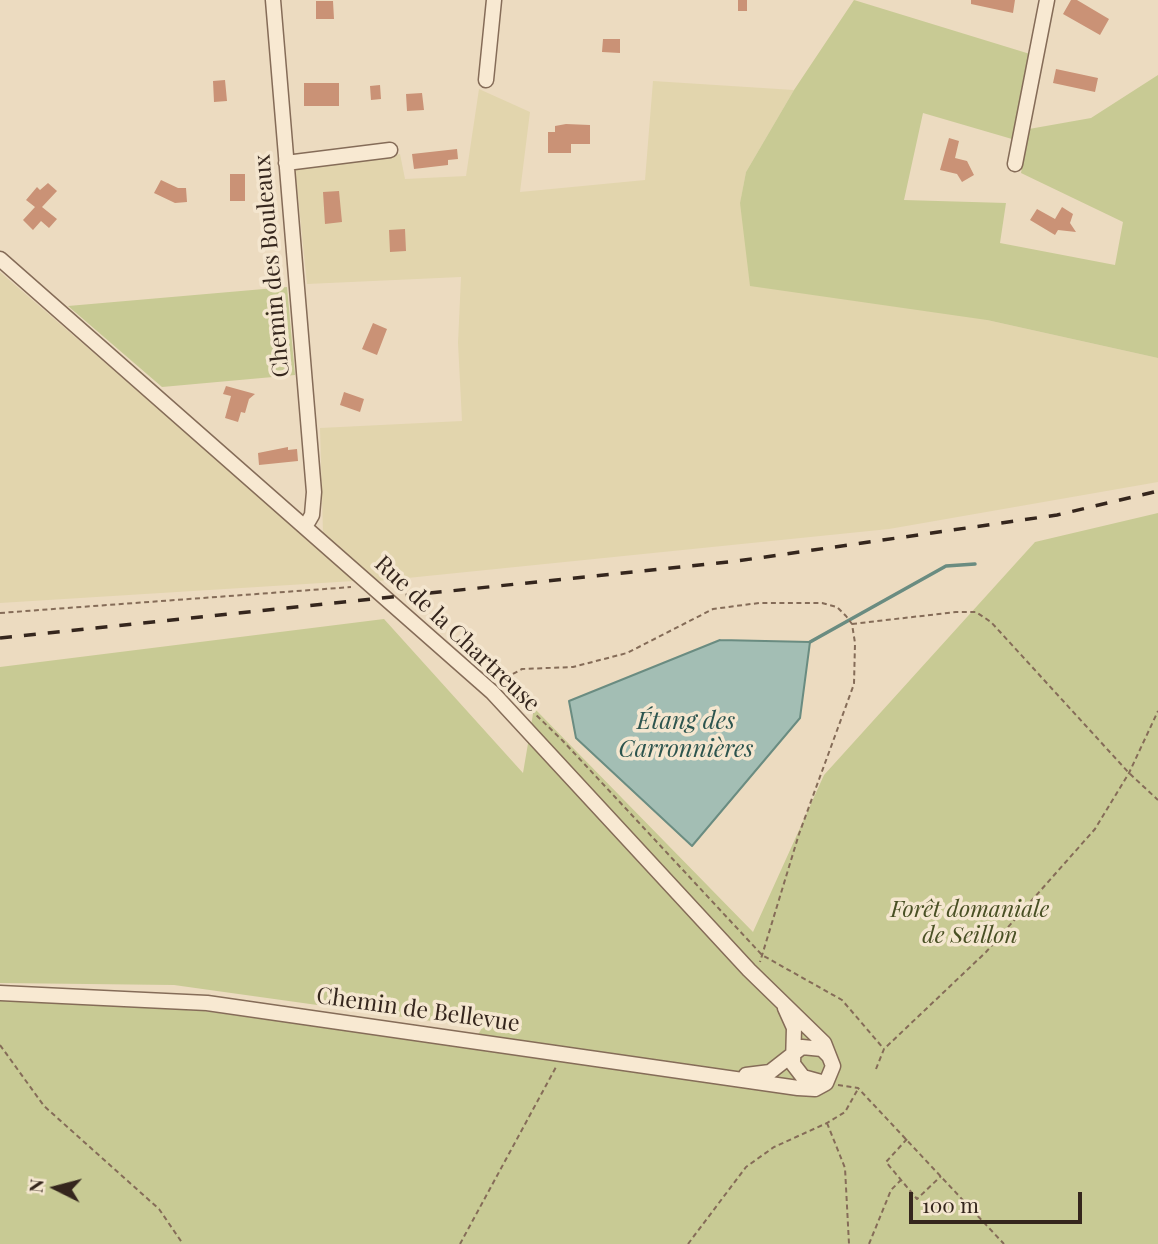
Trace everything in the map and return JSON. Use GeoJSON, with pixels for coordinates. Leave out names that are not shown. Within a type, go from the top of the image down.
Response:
{"type":"FeatureCollection","features":[{"type":"Feature","properties":{"kind":"street","name":"Chemin des Bouleaux"},"geometry":{"type":"LineString","coordinates":[[273,0],[314,492],[312,515],[305,527]]}},
{"type":"Feature","properties":{"kind":"street"},"geometry":{"type":"LineString","coordinates":[[486,80],[494,0]]}},
{"type":"Feature","properties":{"kind":"street"},"geometry":{"type":"LineString","coordinates":[[1015,164],[1047,0]]}},
{"type":"Feature","properties":{"kind":"street"},"geometry":{"type":"LineString","coordinates":[[286,163],[390,150]]}},
{"type":"Feature","properties":{"kind":"street","name":"Rue de la Chartreuse"},"geometry":{"type":"LineString","coordinates":[[0,259],[371,585],[496,686],[756,978],[824,1043],[829,1056]]}},
{"type":"Feature","properties":{"kind":"street","name":"Chemin de Bellevue"},"geometry":{"type":"LineString","coordinates":[[0,993],[207,1003],[798,1088],[815,1089],[826,1083]]}},
{"type":"Feature","properties":{"kind":"street"},"geometry":{"type":"LineString","coordinates":[[717,1076],[770,1072],[793,1052],[802,1047],[822,1049],[829,1056],[833,1066],[826,1083],[813,1082],[803,1077],[793,1064],[793,1052],[794,1028],[777,997]]}},
{"type":"Feature","properties":{"kind":"path"},"geometry":{"type":"LineString","coordinates":[[0,613],[371,585]]}},
{"type":"Feature","properties":{"kind":"path"},"geometry":{"type":"LineString","coordinates":[[756,978],[762,954],[799,834],[855,684],[852,624],[837,607],[822,603],[781,602],[713,609],[618,656],[573,667],[523,669],[496,686],[562,740],[762,954],[842,1000],[884,1049]]}},
{"type":"Feature","properties":{"kind":"path"},"geometry":{"type":"LineString","coordinates":[[852,624],[956,611],[976,612],[991,622],[1129,773],[1158,800]]}},
{"type":"Feature","properties":{"kind":"path"},"geometry":{"type":"LineString","coordinates":[[876,1069],[884,1049],[1023,912],[1095,829],[1129,773],[1158,711]]}},
{"type":"Feature","properties":{"kind":"path"},"geometry":{"type":"LineString","coordinates":[[0,1045],[44,1106],[159,1209],[183,1244]]}},
{"type":"Feature","properties":{"kind":"path"},"geometry":{"type":"LineString","coordinates":[[460,1244],[563,1054]]}},
{"type":"Feature","properties":{"kind":"path"},"geometry":{"type":"LineString","coordinates":[[826,1083],[858,1088],[1004,1244]]}},
{"type":"Feature","properties":{"kind":"path"},"geometry":{"type":"LineString","coordinates":[[688,1244],[746,1167],[774,1147],[827,1123],[845,1111],[858,1088]]}},
{"type":"Feature","properties":{"kind":"path"},"geometry":{"type":"LineString","coordinates":[[827,1123],[845,1168],[849,1244]]}},
{"type":"Feature","properties":{"kind":"path"},"geometry":{"type":"LineString","coordinates":[[908,1139],[886,1162],[917,1199],[942,1175]]}},
{"type":"Feature","properties":{"kind":"path"},"geometry":{"type":"LineString","coordinates":[[869,1244],[891,1190],[901,1180]]}},
{"type":"Feature","properties":{"kind":"shaded area"},"geometry":{"type":"Polygon","coordinates":[[[653,81],[794,90],[746,172],[740,204],[987,320],[1158,358],[1158,482],[889,529],[378,581],[323,533],[320,428],[462,421],[458,343],[461,277],[307,284],[295,168],[400,154],[405,179],[466,176],[479,89],[530,112],[520,192],[645,180],[653,81]]]}},
{"type":"Feature","properties":{"kind":"shaded area"},"geometry":{"type":"Polygon","coordinates":[[[0,272],[324,552],[354,581],[0,603],[0,272]]]}},
{"type":"Feature","properties":{"kind":"green space"},"geometry":{"type":"Polygon","coordinates":[[[854,0],[1030,54],[1012,139],[923,113],[904,200],[1006,203],[1000,243],[1115,265],[1123,222],[1021,173],[1029,129],[1091,118],[1158,75],[1158,358],[987,320],[750,286],[740,203],[746,172],[794,90],[854,0]]]}},
{"type":"Feature","properties":{"kind":"green space"},"geometry":{"type":"Polygon","coordinates":[[[287,287],[295,375],[162,387],[68,306],[287,287]]]}},
{"type":"Feature","properties":{"kind":"green space","name":"Forêt domaniale de Seillon"},"geometry":{"type":"Polygon","coordinates":[[[1158,513],[1158,1244],[0,1244],[0,1000],[204,1011],[470,1048],[482,1028],[174,985],[0,983],[0,667],[384,619],[523,773],[534,708],[753,932],[824,775],[1035,542],[1158,513]]]}},
{"type":"Feature","properties":{"kind":"water","name":"Étang des Carronnières"},"geometry":{"type":"Polygon","coordinates":[[[720,640],[810,642],[800,718],[692,846],[576,738],[569,701],[720,640]]]}},
{"type":"Feature","properties":{"kind":"building"},"geometry":{"type":"Polygon","coordinates":[[[738,0],[747,0],[747,11],[738,11],[738,0]]]}},
{"type":"Feature","properties":{"kind":"building"},"geometry":{"type":"Polygon","coordinates":[[[971,0],[1015,0],[1013,13],[971,4],[971,0]]]}},
{"type":"Feature","properties":{"kind":"building"},"geometry":{"type":"Polygon","coordinates":[[[1071,0],[1077,0],[1109,19],[1100,35],[1063,14],[1071,0]]]}},
{"type":"Feature","properties":{"kind":"building"},"geometry":{"type":"Polygon","coordinates":[[[316,1],[333,1],[334,19],[316,19],[316,1]]]}},
{"type":"Feature","properties":{"kind":"building"},"geometry":{"type":"Polygon","coordinates":[[[603,39],[620,39],[620,53],[602,52],[603,39]]]}},
{"type":"Feature","properties":{"kind":"building"},"geometry":{"type":"Polygon","coordinates":[[[1056,69],[1098,78],[1095,92],[1053,83],[1056,69]]]}},
{"type":"Feature","properties":{"kind":"building"},"geometry":{"type":"Polygon","coordinates":[[[225,80],[227,101],[214,102],[213,81],[225,80]]]}},
{"type":"Feature","properties":{"kind":"building"},"geometry":{"type":"Polygon","coordinates":[[[304,83],[339,83],[339,106],[304,106],[304,83]]]}},
{"type":"Feature","properties":{"kind":"building"},"geometry":{"type":"Polygon","coordinates":[[[380,85],[381,99],[371,100],[370,86],[380,85]]]}},
{"type":"Feature","properties":{"kind":"building"},"geometry":{"type":"Polygon","coordinates":[[[422,93],[424,110],[407,111],[406,94],[422,93]]]}},
{"type":"Feature","properties":{"kind":"building"},"geometry":{"type":"Polygon","coordinates":[[[590,125],[590,144],[571,144],[571,153],[548,153],[548,132],[555,132],[555,126],[590,125]]]}},
{"type":"Feature","properties":{"kind":"building"},"geometry":{"type":"Polygon","coordinates":[[[949,138],[959,141],[955,158],[967,161],[974,175],[962,182],[957,174],[940,170],[949,138]]]}},
{"type":"Feature","properties":{"kind":"building"},"geometry":{"type":"Polygon","coordinates":[[[457,149],[458,159],[448,160],[448,165],[414,169],[412,154],[457,149]]]}},
{"type":"Feature","properties":{"kind":"building"},"geometry":{"type":"Polygon","coordinates":[[[230,174],[245,174],[245,201],[230,201],[230,174]]]}},
{"type":"Feature","properties":{"kind":"building"},"geometry":{"type":"Polygon","coordinates":[[[161,180],[178,188],[186,188],[187,202],[175,203],[154,193],[161,180]]]}},
{"type":"Feature","properties":{"kind":"building"},"geometry":{"type":"Polygon","coordinates":[[[48,183],[57,191],[42,207],[57,219],[49,228],[41,221],[33,230],[23,220],[35,207],[26,200],[37,187],[40,190],[48,183]]]}},
{"type":"Feature","properties":{"kind":"building"},"geometry":{"type":"Polygon","coordinates":[[[339,191],[342,222],[325,224],[323,192],[339,191]]]}},
{"type":"Feature","properties":{"kind":"building"},"geometry":{"type":"Polygon","coordinates":[[[1062,207],[1073,214],[1070,223],[1076,232],[1058,230],[1055,235],[1030,220],[1037,209],[1055,219],[1062,207]]]}},
{"type":"Feature","properties":{"kind":"building"},"geometry":{"type":"Polygon","coordinates":[[[405,229],[406,251],[390,252],[389,230],[405,229]]]}},
{"type":"Feature","properties":{"kind":"building"},"geometry":{"type":"Polygon","coordinates":[[[373,323],[387,329],[377,355],[362,349],[373,323]]]}},
{"type":"Feature","properties":{"kind":"building"},"geometry":{"type":"Polygon","coordinates":[[[226,386],[255,394],[249,399],[245,413],[241,412],[238,422],[225,418],[231,396],[223,394],[226,386]]]}},
{"type":"Feature","properties":{"kind":"building"},"geometry":{"type":"Polygon","coordinates":[[[344,392],[364,399],[360,412],[340,405],[344,392]]]}},
{"type":"Feature","properties":{"kind":"building"},"geometry":{"type":"Polygon","coordinates":[[[288,447],[288,450],[297,449],[298,461],[259,465],[258,453],[288,447]]]}},
{"type":"Feature","properties":{"kind":"waterway"},"geometry":{"type":"LineString","coordinates":[[810,642],[946,566],[975,564]]}},
{"type":"Feature","properties":{"kind":"railway"},"geometry":{"type":"LineString","coordinates":[[0,638],[737,561],[1057,515],[1158,491]]}}]}
